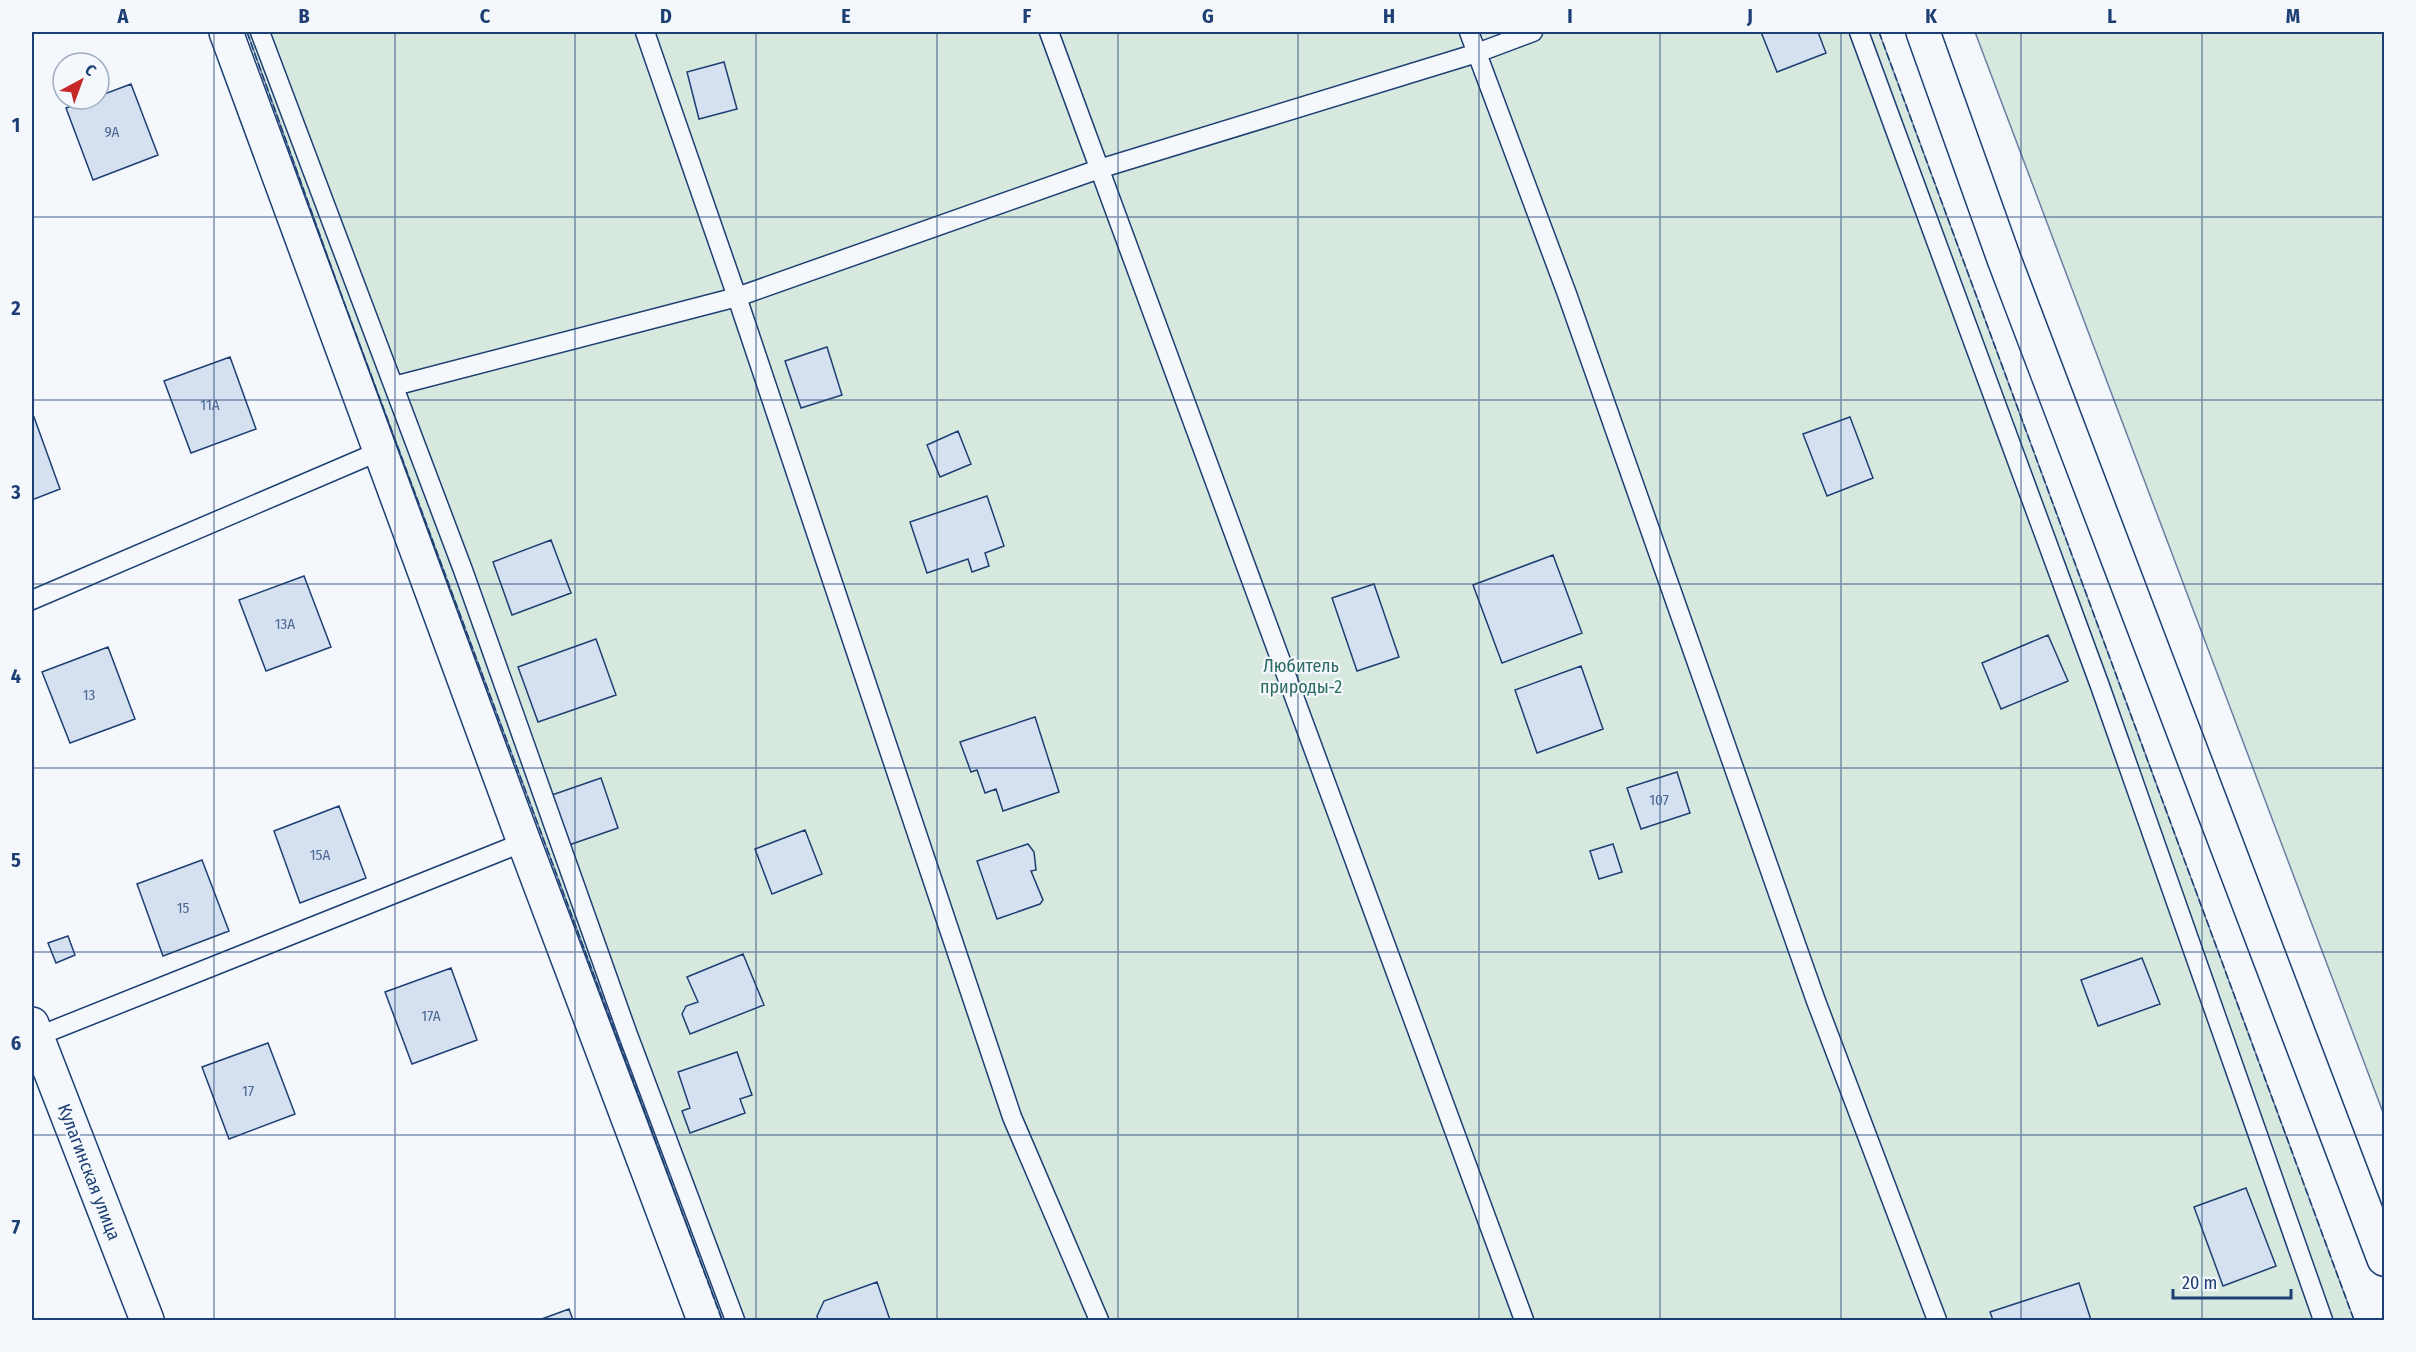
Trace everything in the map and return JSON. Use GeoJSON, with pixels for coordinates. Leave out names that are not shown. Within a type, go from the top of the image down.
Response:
{"type":"FeatureCollection","features":[{"type":"Feature","properties":{"kind":"street"},"geometry":{"type":"LineString","coordinates":[[226,32],[524,842],[704,1320]]}},
{"type":"Feature","properties":{"kind":"street"},"geometry":{"type":"LineString","coordinates":[[1923,32],[2004,259],[2385,1259]]}},
{"type":"Feature","properties":{"kind":"street","name":"Кулагинская улица"},"geometry":{"type":"LineString","coordinates":[[34,1031],[147,1320]]}},
{"type":"Feature","properties":{"kind":"lane"},"geometry":{"type":"LineString","coordinates":[[260,32],[464,570],[627,1032],[735,1320]]}},
{"type":"Feature","properties":{"kind":"lane"},"geometry":{"type":"LineString","coordinates":[[645,32],[737,297],[1012,1117],[1099,1320]]}},
{"type":"Feature","properties":{"kind":"lane"},"geometry":{"type":"LineString","coordinates":[[1049,32],[1524,1320]]}},
{"type":"Feature","properties":{"kind":"lane"},"geometry":{"type":"LineString","coordinates":[[1469,32],[1567,294],[1816,1001],[1937,1320]]}},
{"type":"Feature","properties":{"kind":"lane"},"geometry":{"type":"LineString","coordinates":[[394,386],[737,297],[1099,169],[1477,52],[1533,32]]}},
{"type":"Feature","properties":{"kind":"lane"},"geometry":{"type":"LineString","coordinates":[[1859,32],[2100,686],[2323,1320]]}},
{"type":"Feature","properties":{"kind":"lane"},"geometry":{"type":"LineString","coordinates":[[32,600],[380,451]]}},
{"type":"Feature","properties":{"kind":"lane"},"geometry":{"type":"LineString","coordinates":[[34,1031],[524,842]]}},
{"type":"Feature","properties":{"kind":"green space","name":"Любитель природы-2"},"geometry":{"type":"Polygon","coordinates":[[[247,32],[1879,32],[2354,1320],[722,1320],[341,294],[247,32]]]}},
{"type":"Feature","properties":{"kind":"green space"},"geometry":{"type":"Polygon","coordinates":[[[1975,32],[2384,32],[2384,1115],[1975,32]]]}},
{"type":"Feature","properties":{"kind":"building"},"geometry":{"type":"Polygon","coordinates":[[[1761,32],[1818,32],[1826,53],[1777,72],[1761,32]]]}},
{"type":"Feature","properties":{"kind":"building"},"geometry":{"type":"Polygon","coordinates":[[[724,62],[737,109],[699,119],[687,72],[724,62]]]}},
{"type":"Feature","properties":{"kind":"building"},"geometry":{"type":"Polygon","coordinates":[[[131,84],[158,155],[93,180],[67,111],[111,111],[111,92],[131,84]]]}},
{"type":"Feature","properties":{"kind":"building"},"geometry":{"type":"Polygon","coordinates":[[[827,347],[842,395],[801,408],[785,361],[827,347]]]}},
{"type":"Feature","properties":{"kind":"building"},"geometry":{"type":"Polygon","coordinates":[[[230,357],[256,429],[191,453],[164,381],[230,357]]]}},
{"type":"Feature","properties":{"kind":"building"},"geometry":{"type":"Polygon","coordinates":[[[34,417],[60,489],[32,500],[32,418],[34,417]]]}},
{"type":"Feature","properties":{"kind":"building"},"geometry":{"type":"Polygon","coordinates":[[[1850,417],[1873,478],[1827,496],[1803,434],[1850,417]]]}},
{"type":"Feature","properties":{"kind":"building"},"geometry":{"type":"Polygon","coordinates":[[[958,431],[971,464],[940,477],[927,445],[958,431]]]}},
{"type":"Feature","properties":{"kind":"building"},"geometry":{"type":"Polygon","coordinates":[[[987,496],[1004,546],[985,553],[989,566],[972,572],[968,559],[927,573],[910,522],[987,496]]]}},
{"type":"Feature","properties":{"kind":"building"},"geometry":{"type":"Polygon","coordinates":[[[551,540],[571,593],[512,615],[493,562],[551,540]]]}},
{"type":"Feature","properties":{"kind":"building"},"geometry":{"type":"Polygon","coordinates":[[[1553,555],[1582,633],[1502,663],[1473,585],[1553,555]]]}},
{"type":"Feature","properties":{"kind":"building"},"geometry":{"type":"Polygon","coordinates":[[[304,576],[331,647],[266,671],[239,600],[304,576]]]}},
{"type":"Feature","properties":{"kind":"building"},"geometry":{"type":"Polygon","coordinates":[[[1374,584],[1399,657],[1357,671],[1332,598],[1374,584]]]}},
{"type":"Feature","properties":{"kind":"building"},"geometry":{"type":"Polygon","coordinates":[[[2048,635],[2068,681],[2001,709],[1982,663],[2048,635]]]}},
{"type":"Feature","properties":{"kind":"building"},"geometry":{"type":"Polygon","coordinates":[[[596,639],[616,695],[538,722],[518,667],[596,639]]]}},
{"type":"Feature","properties":{"kind":"building"},"geometry":{"type":"Polygon","coordinates":[[[108,647],[135,719],[70,743],[42,672],[108,647]]]}},
{"type":"Feature","properties":{"kind":"building"},"geometry":{"type":"Polygon","coordinates":[[[1581,666],[1603,729],[1537,753],[1515,690],[1581,666]]]}},
{"type":"Feature","properties":{"kind":"building"},"geometry":{"type":"Polygon","coordinates":[[[1035,717],[1059,792],[1003,811],[996,789],[985,793],[977,770],[971,772],[960,742],[1035,717]]]}},
{"type":"Feature","properties":{"kind":"building"},"geometry":{"type":"Polygon","coordinates":[[[1677,772],[1690,813],[1641,829],[1627,788],[1677,772]]]}},
{"type":"Feature","properties":{"kind":"building"},"geometry":{"type":"Polygon","coordinates":[[[601,778],[618,828],[569,845],[552,795],[601,778]]]}},
{"type":"Feature","properties":{"kind":"building"},"geometry":{"type":"Polygon","coordinates":[[[339,806],[366,878],[300,903],[274,831],[339,806]]]}},
{"type":"Feature","properties":{"kind":"building"},"geometry":{"type":"Polygon","coordinates":[[[805,830],[822,874],[772,894],[755,849],[805,830]]]}},
{"type":"Feature","properties":{"kind":"building"},"geometry":{"type":"Polygon","coordinates":[[[1028,844],[1034,852],[1036,870],[1031,871],[1043,900],[1040,904],[997,919],[977,861],[1028,844]]]}},
{"type":"Feature","properties":{"kind":"building"},"geometry":{"type":"Polygon","coordinates":[[[1613,844],[1622,872],[1599,879],[1590,851],[1613,844]]]}},
{"type":"Feature","properties":{"kind":"building"},"geometry":{"type":"Polygon","coordinates":[[[202,860],[229,931],[163,956],[137,884],[202,860]]]}},
{"type":"Feature","properties":{"kind":"building"},"geometry":{"type":"Polygon","coordinates":[[[68,936],[75,955],[56,963],[48,943],[68,936]]]}},
{"type":"Feature","properties":{"kind":"building"},"geometry":{"type":"Polygon","coordinates":[[[743,954],[764,1005],[690,1034],[682,1014],[686,1006],[698,1002],[687,977],[743,954]]]}},
{"type":"Feature","properties":{"kind":"building"},"geometry":{"type":"Polygon","coordinates":[[[2142,958],[2160,1004],[2098,1026],[2081,980],[2142,958]]]}},
{"type":"Feature","properties":{"kind":"building"},"geometry":{"type":"Polygon","coordinates":[[[451,968],[477,1040],[412,1064],[385,992],[451,968]]]}},
{"type":"Feature","properties":{"kind":"building"},"geometry":{"type":"Polygon","coordinates":[[[268,1043],[295,1114],[229,1139],[202,1067],[268,1043]]]}},
{"type":"Feature","properties":{"kind":"building"},"geometry":{"type":"Polygon","coordinates":[[[737,1052],[752,1095],[740,1099],[745,1113],[690,1133],[682,1111],[690,1108],[678,1072],[737,1052]]]}},
{"type":"Feature","properties":{"kind":"building"},"geometry":{"type":"Polygon","coordinates":[[[2246,1188],[2276,1266],[2223,1286],[2194,1207],[2246,1188]]]}},
{"type":"Feature","properties":{"kind":"building"},"geometry":{"type":"Polygon","coordinates":[[[877,1282],[890,1320],[818,1320],[817,1316],[824,1301],[877,1282]]]}},
{"type":"Feature","properties":{"kind":"building"},"geometry":{"type":"Polygon","coordinates":[[[2079,1283],[2091,1320],[1993,1320],[1990,1312],[2079,1283]]]}},
{"type":"Feature","properties":{"kind":"building"},"geometry":{"type":"Polygon","coordinates":[[[569,1309],[573,1320],[539,1320],[569,1309]]]}},
{"type":"Feature","properties":{"kind":"fence"},"geometry":{"type":"LineString","coordinates":[[247,32],[341,294],[722,1320]]}},
{"type":"Feature","properties":{"kind":"fence"},"geometry":{"type":"LineString","coordinates":[[1879,32],[2354,1320]]}}]}
